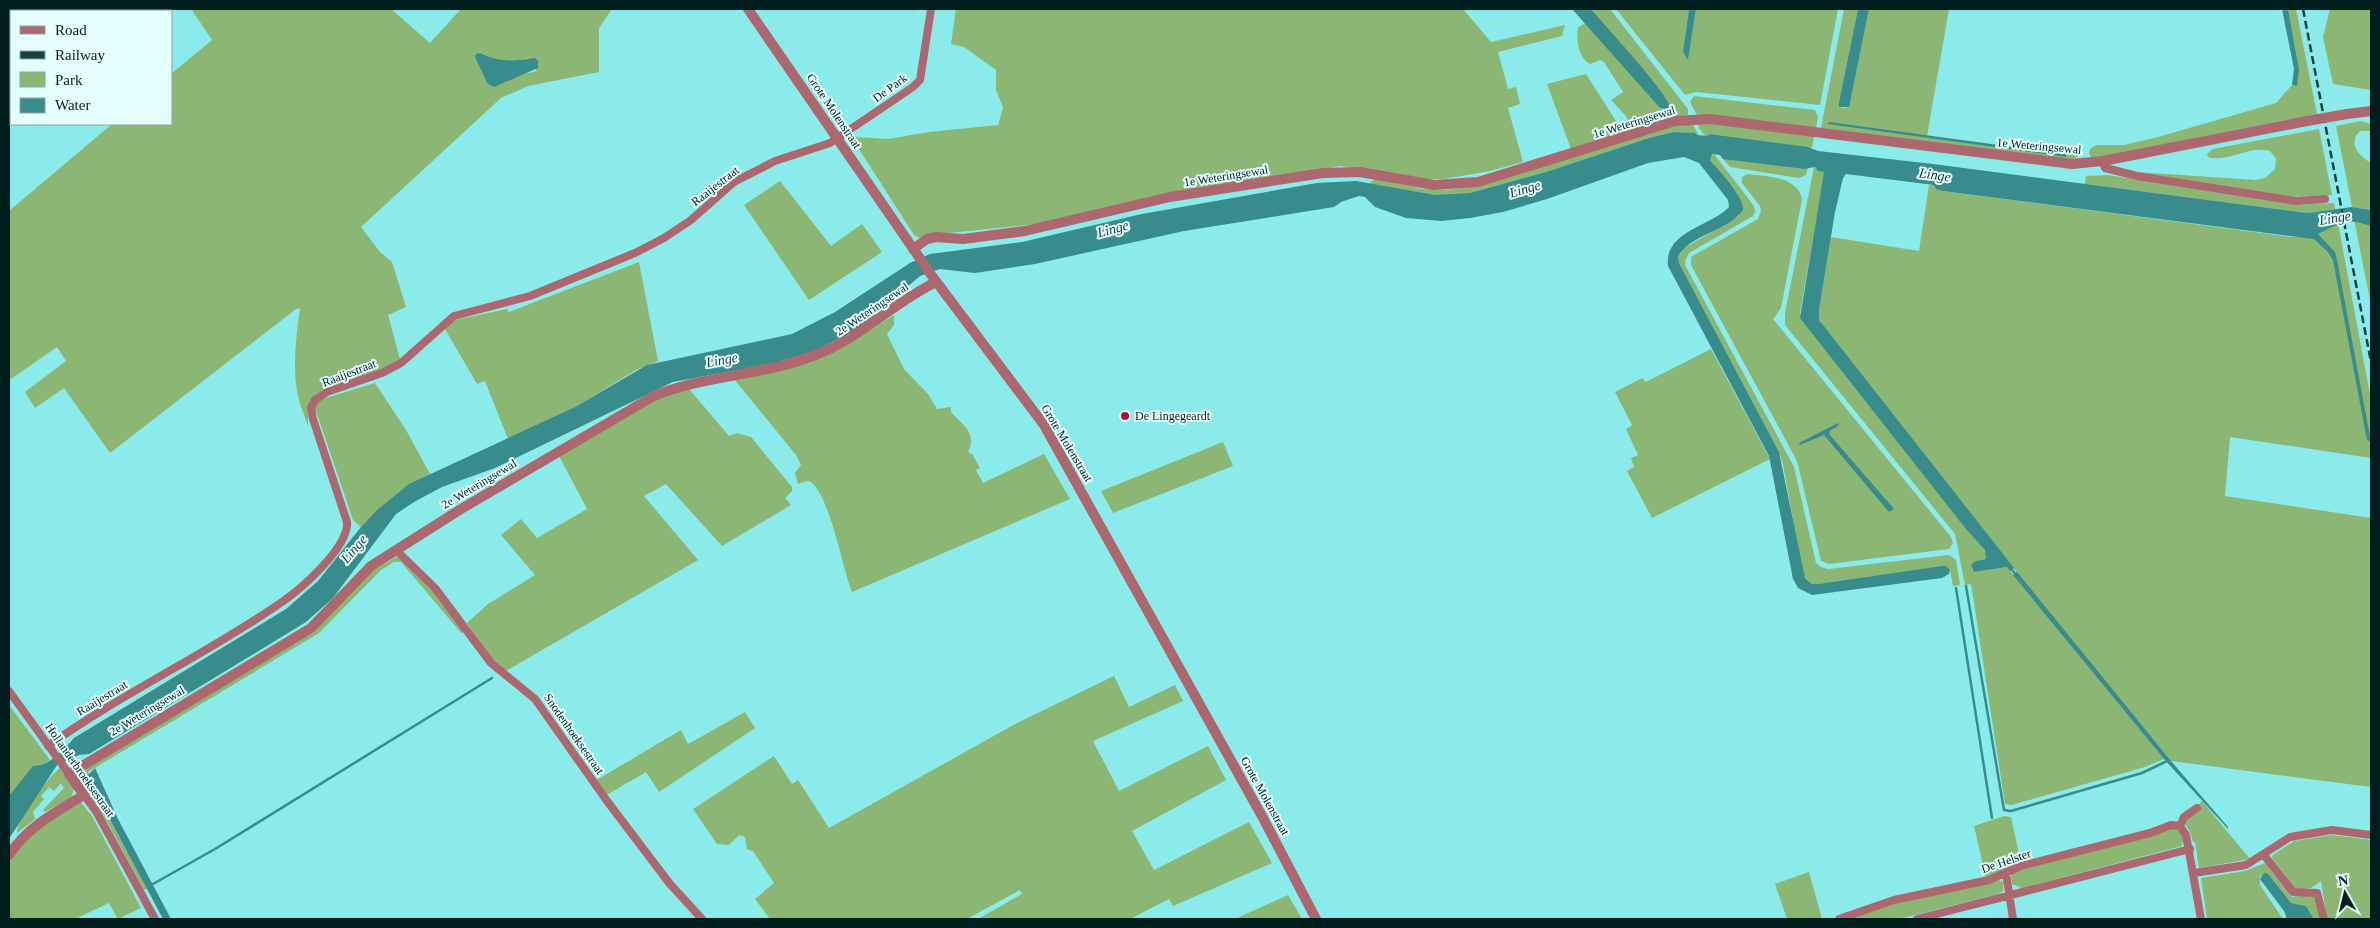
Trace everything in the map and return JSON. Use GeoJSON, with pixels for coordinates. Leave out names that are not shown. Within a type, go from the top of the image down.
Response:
{"type":"FeatureCollection","features":[{"type":"Feature","properties":{"kind":"street","name":"Grote Molenstraat"},"geometry":{"type":"LineString","coordinates":[[748,9],[934,279],[1044,425],[1264,818],[1316,919]]}},
{"type":"Feature","properties":{"kind":"street","name":"De Park"},"geometry":{"type":"LineString","coordinates":[[838,138],[913,87],[920,80],[931,9]]}},
{"type":"Feature","properties":{"kind":"street","name":"1e Weteringsewal"},"geometry":{"type":"LineString","coordinates":[[916,252],[928,239],[936,237],[963,240],[1025,231],[1170,197],[1323,173],[1360,172],[1434,185],[1478,182],[1659,126],[1694,119],[1710,119],[2060,164],[2103,161],[2307,121],[2371,111]]}},
{"type":"Feature","properties":{"kind":"street","name":"Raaijestraat"},"geometry":{"type":"LineString","coordinates":[[48,746],[282,602],[329,558],[346,532],[348,522],[313,419],[312,408],[315,400],[326,392],[382,373],[402,363],[454,316],[530,296],[635,253],[664,238],[691,220],[734,182],[749,173],[838,138]]}},
{"type":"Feature","properties":{"kind":"street"},"geometry":{"type":"LineString","coordinates":[[2103,161],[2104,168],[2137,176],[2296,201],[2326,199]]}},
{"type":"Feature","properties":{"kind":"street","name":"2e Weteringsewal"},"geometry":{"type":"LineString","coordinates":[[69,774],[311,628],[371,566],[461,509],[652,397],[673,388],[775,367],[840,346],[934,279]]}},
{"type":"Feature","properties":{"kind":"street","name":"Snodenhoeksestraat"},"geometry":{"type":"LineString","coordinates":[[397,551],[435,588],[491,663],[536,699],[613,809],[670,884],[702,919]]}},
{"type":"Feature","properties":{"kind":"street","name":"Hollanderbroeksestraat"},"geometry":{"type":"LineString","coordinates":[[9,691],[96,811],[155,919]]}},
{"type":"Feature","properties":{"kind":"street"},"geometry":{"type":"LineString","coordinates":[[9,855],[24,835],[40,820],[84,795]]}},
{"type":"Feature","properties":{"kind":"street"},"geometry":{"type":"LineString","coordinates":[[2196,808],[2184,817],[2180,826],[2186,835],[2190,849],[2201,919]]}},
{"type":"Feature","properties":{"kind":"street","name":"De Helster"},"geometry":{"type":"LineString","coordinates":[[1839,919],[1894,900],[1989,880],[2021,866],[2150,833],[2171,825],[2180,826]]}},
{"type":"Feature","properties":{"kind":"street"},"geometry":{"type":"LineString","coordinates":[[2194,873],[2246,865],[2290,837],[2332,830],[2371,835]]}},
{"type":"Feature","properties":{"kind":"street"},"geometry":{"type":"LineString","coordinates":[[1918,919],[2190,849]]}},
{"type":"Feature","properties":{"kind":"street"},"geometry":{"type":"LineString","coordinates":[[2264,855],[2293,892],[2317,893],[2324,919]]}},
{"type":"Feature","properties":{"kind":"street"},"geometry":{"type":"LineString","coordinates":[[2006,873],[2013,919]]}},
{"type":"Feature","properties":{"kind":"green space"},"geometry":{"type":"Polygon","coordinates":[[[191,9],[391,9],[430,43],[461,9],[612,9],[599,28],[599,72],[528,86],[501,98],[361,227],[380,252],[392,262],[406,307],[388,315],[400,359],[379,371],[322,391],[308,411],[308,426],[296,385],[295,352],[300,308],[296,309],[110,453],[64,388],[35,408],[25,392],[66,361],[57,347],[11,379],[9,376],[9,211],[111,125],[172,125],[172,73],[212,40],[191,9]],[[480,53],[475,57],[487,83],[537,71],[528,58],[516,61],[498,59],[480,53]]]}},
{"type":"Feature","properties":{"kind":"green space"},"geometry":{"type":"Polygon","coordinates":[[[956,9],[1463,9],[1491,42],[1565,25],[1562,36],[1498,52],[1508,89],[1516,87],[1520,104],[1508,108],[1523,162],[1490,171],[1444,179],[1418,179],[1340,166],[1037,224],[930,235],[919,238],[914,235],[857,146],[856,137],[888,139],[929,132],[998,125],[1003,107],[996,90],[996,70],[964,47],[951,44],[956,9]]]}},
{"type":"Feature","properties":{"kind":"green space"},"geometry":{"type":"Polygon","coordinates":[[[1591,9],[1610,9],[1688,109],[1688,115],[1661,119],[1633,128],[1625,115],[1611,100],[1623,92],[1604,62],[1600,60],[1590,64],[1580,53],[1577,37],[1578,27],[1586,23],[1660,108],[1669,111],[1666,99],[1591,9]]]}},
{"type":"Feature","properties":{"kind":"green space"},"geometry":{"type":"Polygon","coordinates":[[[1616,9],[1689,9],[1683,52],[1688,59],[1696,9],[1838,9],[1820,105],[1696,92],[1685,95],[1616,9]]]}},
{"type":"Feature","properties":{"kind":"green space"},"geometry":{"type":"Polygon","coordinates":[[[1844,9],[1858,9],[1839,102],[1839,107],[1846,108],[1850,103],[1869,9],[1949,9],[1927,136],[1829,122],[2066,156],[2066,154],[2078,156],[2073,160],[1821,128],[1844,9]]]}},
{"type":"Feature","properties":{"kind":"green space"},"geometry":{"type":"Polygon","coordinates":[[[2288,9],[2296,9],[2317,114],[2100,157],[2092,158],[2089,154],[2090,149],[2096,145],[2124,145],[2276,103],[2292,85],[2294,86],[2299,69],[2288,9]]]}},
{"type":"Feature","properties":{"kind":"green space"},"geometry":{"type":"Polygon","coordinates":[[[2330,9],[2371,9],[2371,90],[2333,84],[2323,37],[2330,9]]]}},
{"type":"Feature","properties":{"kind":"green space"},"geometry":{"type":"Polygon","coordinates":[[[1586,74],[1623,132],[1571,149],[1547,84],[1586,74]]]}},
{"type":"Feature","properties":{"kind":"green space"},"geometry":{"type":"Polygon","coordinates":[[[1694,96],[1815,110],[1818,117],[1816,128],[1697,115],[1690,102],[1694,96]]]}},
{"type":"Feature","properties":{"kind":"green space"},"geometry":{"type":"Polygon","coordinates":[[[2361,121],[2371,124],[2371,131],[2360,131],[2356,136],[2355,145],[2359,153],[2371,163],[2371,210],[2352,207],[2336,126],[2361,121]]]}},
{"type":"Feature","properties":{"kind":"green space"},"geometry":{"type":"Polygon","coordinates":[[[1707,122],[1813,136],[1812,148],[1711,134],[1706,137],[1699,128],[1698,123],[1707,122]]]}},
{"type":"Feature","properties":{"kind":"green space"},"geometry":{"type":"Polygon","coordinates":[[[1692,123],[1699,136],[1694,133],[1674,132],[1652,137],[1546,172],[1470,193],[1449,196],[1418,194],[1368,184],[1376,179],[1423,189],[1446,190],[1482,185],[1667,127],[1692,123]]]}},
{"type":"Feature","properties":{"kind":"green space"},"geometry":{"type":"Polygon","coordinates":[[[2319,129],[2332,195],[2287,197],[2136,172],[2256,180],[2265,178],[2275,169],[2276,159],[2270,151],[2254,150],[2223,158],[2208,157],[2207,154],[2213,149],[2319,129]]]}},
{"type":"Feature","properties":{"kind":"green space"},"geometry":{"type":"Polygon","coordinates":[[[1714,154],[1754,206],[1755,212],[1753,216],[1689,253],[1685,265],[1794,467],[1816,563],[1828,569],[1949,555],[1956,560],[1960,585],[1953,586],[1950,570],[1945,566],[1818,584],[1812,584],[1803,575],[1783,464],[1779,452],[1679,263],[1678,257],[1684,248],[1739,216],[1739,198],[1710,160],[1710,156],[1714,154]]]}},
{"type":"Feature","properties":{"kind":"green space"},"geometry":{"type":"Polygon","coordinates":[[[1723,159],[1804,169],[1808,167],[1806,175],[1799,178],[1730,167],[1723,159]]]}},
{"type":"Feature","properties":{"kind":"green space"},"geometry":{"type":"Polygon","coordinates":[[[1814,167],[1824,172],[1824,175],[1800,313],[1985,550],[1986,559],[1975,561],[1971,565],[1974,572],[2007,567],[2164,759],[2145,767],[2012,805],[2005,804],[1971,584],[1965,585],[1955,534],[1785,325],[1785,313],[1814,167]]]}},
{"type":"Feature","properties":{"kind":"green space"},"geometry":{"type":"Polygon","coordinates":[[[1747,174],[1787,181],[1799,191],[1802,199],[1781,308],[1773,319],[1951,537],[1953,543],[1949,549],[1829,564],[1821,561],[1797,461],[1691,265],[1691,257],[1758,219],[1761,211],[1760,206],[1742,183],[1742,177],[1747,174]]]}},
{"type":"Feature","properties":{"kind":"green space"},"geometry":{"type":"Polygon","coordinates":[[[2108,175],[2297,205],[2334,203],[2335,209],[2307,213],[2085,184],[2086,176],[2108,175]]]}},
{"type":"Feature","properties":{"kind":"green space"},"geometry":{"type":"Polygon","coordinates":[[[780,181],[831,246],[862,224],[882,252],[809,300],[744,205],[780,181]]]}},
{"type":"Feature","properties":{"kind":"green space"},"geometry":{"type":"Polygon","coordinates":[[[1929,185],[1934,185],[1943,191],[2291,237],[2318,234],[2338,223],[2371,400],[2371,458],[2230,437],[2225,496],[2371,518],[2371,787],[2171,761],[2036,597],[1822,326],[1818,316],[1831,237],[1919,251],[1929,185]]]}},
{"type":"Feature","properties":{"kind":"green space"},"geometry":{"type":"Polygon","coordinates":[[[2354,219],[2371,226],[2371,300],[2370,300],[2354,219]]]}},
{"type":"Feature","properties":{"kind":"green space"},"geometry":{"type":"Polygon","coordinates":[[[639,262],[658,361],[636,370],[575,407],[508,439],[485,381],[477,384],[445,329],[455,320],[507,309],[509,312],[639,262]]]}},
{"type":"Feature","properties":{"kind":"green space"},"geometry":{"type":"Polygon","coordinates":[[[894,315],[894,325],[887,334],[904,369],[928,394],[937,409],[951,407],[951,412],[967,429],[971,439],[968,452],[972,454],[980,468],[976,470],[983,483],[1044,454],[1070,499],[852,592],[834,530],[822,498],[815,486],[808,481],[798,484],[795,473],[801,465],[796,455],[734,379],[809,363],[844,347],[894,315]]]}},
{"type":"Feature","properties":{"kind":"green space"},"geometry":{"type":"Polygon","coordinates":[[[1711,349],[1770,459],[1652,518],[1627,471],[1634,467],[1631,458],[1638,455],[1626,429],[1632,425],[1615,392],[1642,378],[1646,382],[1711,349]]]}},
{"type":"Feature","properties":{"kind":"green space"},"geometry":{"type":"Polygon","coordinates":[[[375,383],[406,430],[430,474],[393,497],[361,527],[353,520],[315,408],[319,400],[375,383]]]}},
{"type":"Feature","properties":{"kind":"green space"},"geometry":{"type":"Polygon","coordinates":[[[689,389],[729,436],[737,433],[751,437],[792,487],[792,491],[785,498],[791,505],[722,546],[666,484],[644,496],[698,560],[506,671],[492,659],[467,623],[488,604],[535,575],[501,535],[521,519],[537,538],[587,509],[559,456],[656,400],[689,389]]]}},
{"type":"Feature","properties":{"kind":"green space"},"geometry":{"type":"Polygon","coordinates":[[[1223,442],[1233,466],[1113,513],[1101,491],[1223,442]]]}},
{"type":"Feature","properties":{"kind":"green space"},"geometry":{"type":"Polygon","coordinates":[[[396,557],[405,561],[423,577],[462,630],[462,634],[401,562],[394,562],[381,570],[319,633],[88,772],[97,795],[147,889],[144,890],[107,821],[81,782],[82,772],[314,629],[369,573],[396,557]]]}},
{"type":"Feature","properties":{"kind":"green space"},"geometry":{"type":"Polygon","coordinates":[[[1114,676],[1129,707],[1175,685],[1183,701],[1093,741],[1119,791],[1208,746],[1226,780],[1132,831],[1154,870],[1249,822],[1272,863],[1173,906],[1169,899],[1130,919],[978,919],[1022,894],[1020,890],[967,919],[770,919],[755,899],[774,883],[753,851],[747,849],[745,837],[739,835],[729,845],[717,844],[693,809],[774,756],[792,784],[798,780],[829,828],[1017,723],[1114,676]]]}},
{"type":"Feature","properties":{"kind":"green space"},"geometry":{"type":"Polygon","coordinates":[[[9,705],[50,760],[40,766],[9,796],[9,705]]]}},
{"type":"Feature","properties":{"kind":"green space"},"geometry":{"type":"Polygon","coordinates":[[[745,712],[755,728],[659,792],[646,772],[605,796],[595,781],[681,730],[688,744],[745,712]]]}},
{"type":"Feature","properties":{"kind":"green space"},"geometry":{"type":"Polygon","coordinates":[[[60,768],[74,788],[71,798],[45,812],[43,810],[64,788],[61,783],[54,791],[49,787],[41,796],[44,799],[33,812],[35,819],[17,833],[18,826],[27,808],[48,780],[60,768]]]}},
{"type":"Feature","properties":{"kind":"green space"},"geometry":{"type":"Polygon","coordinates":[[[2202,801],[2250,859],[2199,868],[2195,842],[2193,842],[2184,822],[2202,801]]]}},
{"type":"Feature","properties":{"kind":"green space"},"geometry":{"type":"Polygon","coordinates":[[[81,803],[92,816],[141,908],[118,919],[109,903],[75,919],[9,919],[8,872],[10,861],[15,851],[40,826],[81,803]]]}},
{"type":"Feature","properties":{"kind":"green space"},"geometry":{"type":"Polygon","coordinates":[[[2004,816],[2011,817],[2021,863],[1986,878],[1974,826],[2004,816]]]}},
{"type":"Feature","properties":{"kind":"green space"},"geometry":{"type":"Polygon","coordinates":[[[2169,829],[2177,829],[2184,835],[2182,846],[2022,888],[2012,884],[2011,874],[2015,872],[2169,829]]]}},
{"type":"Feature","properties":{"kind":"green space"},"geometry":{"type":"Polygon","coordinates":[[[2332,835],[2371,840],[2371,919],[2327,919],[2321,881],[2311,888],[2296,890],[2272,858],[2273,855],[2294,841],[2332,835]]]}},
{"type":"Feature","properties":{"kind":"green space"},"geometry":{"type":"Polygon","coordinates":[[[2265,863],[2292,897],[2307,895],[2314,897],[2321,919],[2314,919],[2306,906],[2291,903],[2260,875],[2260,885],[2283,919],[2207,919],[2201,878],[2245,871],[2265,863]]]}},
{"type":"Feature","properties":{"kind":"green space"},"geometry":{"type":"Polygon","coordinates":[[[1809,872],[1822,919],[1787,919],[1775,884],[1809,872]]]}},
{"type":"Feature","properties":{"kind":"green space"},"geometry":{"type":"Polygon","coordinates":[[[1999,880],[2003,882],[2003,891],[1997,894],[1899,919],[1846,919],[1889,905],[1999,880]]]}},
{"type":"Feature","properties":{"kind":"green space"},"geometry":{"type":"Polygon","coordinates":[[[1288,895],[1302,919],[1235,919],[1288,895]]]}},
{"type":"Feature","properties":{"kind":"water"},"geometry":{"type":"Polygon","coordinates":[[[1572,9],[1591,9],[1649,76],[1668,102],[1671,110],[1660,108],[1572,9]]]}},
{"type":"Feature","properties":{"kind":"water"},"geometry":{"type":"Polygon","coordinates":[[[1689,9],[1696,9],[1688,60],[1683,52],[1689,9]]]}},
{"type":"Feature","properties":{"kind":"water"},"geometry":{"type":"Polygon","coordinates":[[[1858,9],[1869,9],[1849,107],[1839,107],[1839,102],[1858,9]]]}},
{"type":"Feature","properties":{"kind":"water"},"geometry":{"type":"Polygon","coordinates":[[[2282,9],[2288,9],[2299,69],[2297,86],[2292,85],[2294,69],[2282,9]]]}},
{"type":"Feature","properties":{"kind":"water"},"geometry":{"type":"Polygon","coordinates":[[[480,53],[507,60],[535,58],[538,61],[538,68],[494,87],[487,83],[475,57],[476,54],[480,53]]]}},
{"type":"Feature","properties":{"kind":"water"},"geometry":{"type":"Polygon","coordinates":[[[1829,122],[2066,154],[2066,157],[1828,124],[1829,122]]]}},
{"type":"Feature","properties":{"kind":"water","name":"Linge"},"geometry":{"type":"Polygon","coordinates":[[[1674,132],[1695,133],[1707,136],[1710,134],[1808,147],[1818,151],[1933,164],[2307,213],[2352,207],[2371,210],[2371,226],[2362,223],[2344,222],[2318,234],[2335,252],[2371,442],[2367,440],[2333,260],[2327,251],[2314,239],[1943,191],[1936,189],[1934,185],[1846,174],[1843,178],[1835,212],[1819,320],[2014,568],[2010,571],[2007,567],[1974,572],[1971,565],[1975,561],[1986,559],[1985,550],[1966,529],[1800,318],[1824,172],[1818,171],[1815,167],[1804,169],[1723,159],[1720,155],[1712,154],[1710,160],[1740,198],[1743,210],[1728,223],[1690,243],[1678,257],[1679,263],[1779,452],[1805,578],[1812,584],[1818,584],[1942,566],[1946,566],[1950,570],[1949,574],[1942,578],[1812,595],[1798,588],[1793,579],[1769,456],[1668,266],[1669,254],[1673,245],[1681,237],[1721,214],[1729,207],[1728,200],[1699,163],[1684,157],[1648,163],[1547,199],[1503,212],[1441,221],[1406,218],[1375,207],[1365,197],[1359,196],[1341,202],[1334,207],[1184,231],[1035,264],[975,273],[940,269],[920,276],[862,326],[815,351],[774,363],[673,382],[495,468],[442,487],[396,514],[333,598],[306,622],[89,754],[79,755],[57,765],[9,839],[9,796],[33,766],[51,760],[74,738],[286,609],[318,581],[377,510],[409,484],[575,407],[647,365],[792,334],[835,312],[910,263],[930,254],[1022,242],[1142,214],[1317,183],[1356,181],[1435,195],[1470,193],[1546,172],[1652,137],[1674,132]]]}},
{"type":"Feature","properties":{"kind":"water"},"geometry":{"type":"Polygon","coordinates":[[[1838,423],[1839,425],[1830,431],[1829,434],[1894,509],[1889,512],[1824,435],[1800,445],[1799,443],[1838,423]]]}},
{"type":"Feature","properties":{"kind":"water"},"geometry":{"type":"Polygon","coordinates":[[[2017,572],[2228,829],[2164,759],[2013,575],[2017,572]]]}},
{"type":"Feature","properties":{"kind":"water"},"geometry":{"type":"Polygon","coordinates":[[[95,768],[118,819],[171,919],[163,919],[97,795],[88,775],[95,768]]]}},
{"type":"Feature","properties":{"kind":"water"},"geometry":{"type":"Polygon","coordinates":[[[2264,873],[2268,874],[2291,903],[2306,906],[2314,919],[2287,919],[2284,911],[2260,879],[2264,873]]]}},
{"type":"Feature","properties":{"kind":"waterway"},"geometry":{"type":"LineString","coordinates":[[2012,570],[2017,576]]}},
{"type":"Feature","properties":{"kind":"waterway"},"geometry":{"type":"LineString","coordinates":[[1966,586],[2004,810],[2011,811],[2142,773],[2167,761]]}},
{"type":"Feature","properties":{"kind":"waterway"},"geometry":{"type":"LineString","coordinates":[[1956,588],[1992,818]]}},
{"type":"Feature","properties":{"kind":"waterway"},"geometry":{"type":"LineString","coordinates":[[153,884],[215,849],[492,678]]}},
{"type":"Feature","properties":{"kind":"railway"},"geometry":{"type":"LineString","coordinates":[[2303,9],[2371,362]]}},
{"type":"Feature","properties":{"kind":"place","name":"De Lingegeardt"},"geometry":{"type":"Point","coordinates":[1125,416]}}]}
